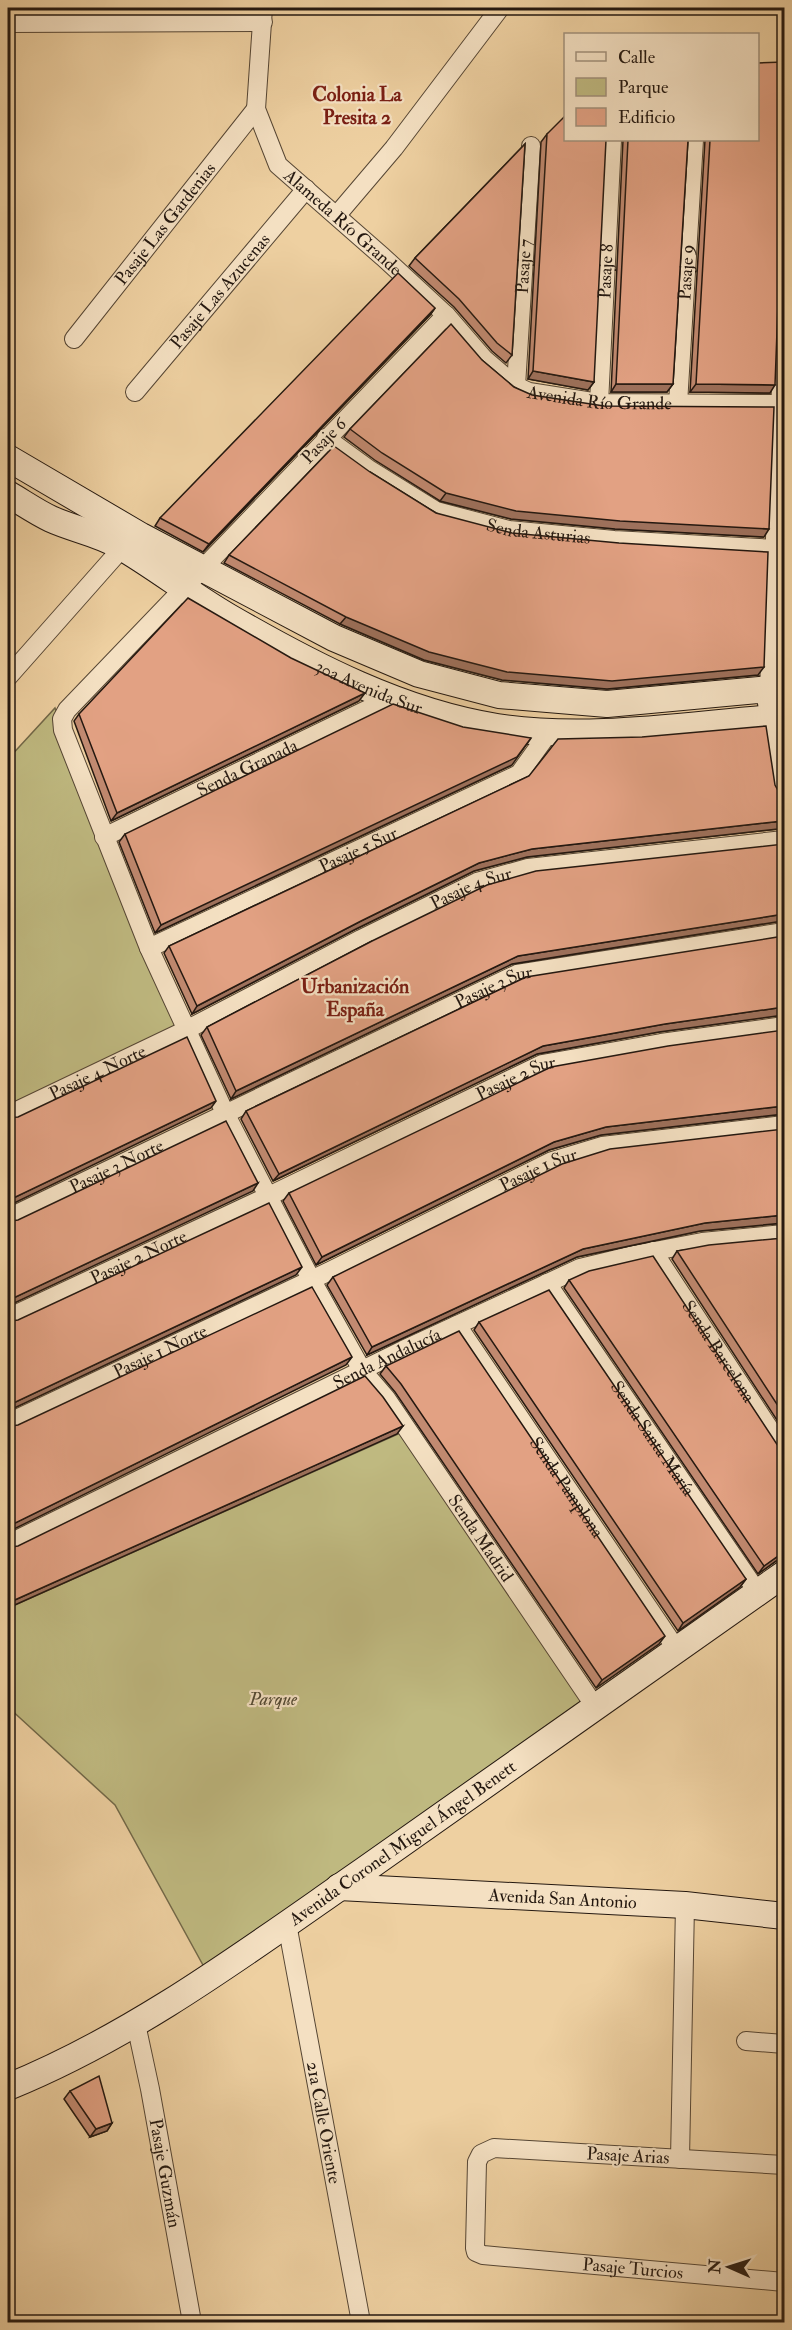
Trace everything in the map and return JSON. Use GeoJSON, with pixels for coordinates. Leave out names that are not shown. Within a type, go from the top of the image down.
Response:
{"type":"FeatureCollection","features":[{"type":"Feature","properties":{"kind":"street"},"geometry":{"type":"LineString","coordinates":[[337,215],[394,148],[500,8]]}},
{"type":"Feature","properties":{"kind":"street"},"geometry":{"type":"LineString","coordinates":[[8,23],[263,15]]}},
{"type":"Feature","properties":{"kind":"street","name":"Alameda Río Grande"},"geometry":{"type":"LineString","coordinates":[[263,15],[256,109],[278,165],[337,215],[446,315]]}},
{"type":"Feature","properties":{"kind":"street","name":"Pasaje Las Gardenias"},"geometry":{"type":"LineString","coordinates":[[74,339],[256,109]]}},
{"type":"Feature","properties":{"kind":"street","name":"Pasaje 8"},"geometry":{"type":"LineString","coordinates":[[599,404],[612,141]]}},
{"type":"Feature","properties":{"kind":"street","name":"Pasaje 9"},"geometry":{"type":"LineString","coordinates":[[678,404],[694,141]]}},
{"type":"Feature","properties":{"kind":"street","name":"Pasaje 7"},"geometry":{"type":"LineString","coordinates":[[516,386],[531,146]]}},
{"type":"Feature","properties":{"kind":"street","name":"Pasaje Las Azucenas"},"geometry":{"type":"LineString","coordinates":[[135,392],[306,189]]}},
{"type":"Feature","properties":{"kind":"street"},"geometry":{"type":"LineString","coordinates":[[784,312],[783,404],[770,689],[778,731],[784,791]]}},
{"type":"Feature","properties":{"kind":"street","name":"Avenida Río Grande"},"geometry":{"type":"LineString","coordinates":[[446,315],[484,359],[516,386],[529,392],[599,404],[783,404]]}},
{"type":"Feature","properties":{"kind":"street","name":"Pasaje 6"},"geometry":{"type":"LineString","coordinates":[[104,837],[63,730],[62,719],[67,710],[446,315]]}},
{"type":"Feature","properties":{"kind":"street","name":"Senda Asturias"},"geometry":{"type":"LineString","coordinates":[[326,438],[370,470],[436,511],[509,530],[614,540],[776,549]]}},
{"type":"Feature","properties":{"kind":"street","name":"30a Avenida Sur"},"geometry":{"type":"LineString","coordinates":[[8,458],[129,540],[183,587],[229,617],[297,654],[391,698],[459,720],[500,727],[550,731],[778,731]]}},
{"type":"Feature","properties":{"kind":"street","name":"30a Avenida Sur"},"geometry":{"type":"LineString","coordinates":[[8,494],[51,519],[89,532],[129,540],[203,567],[334,638],[419,674],[499,695],[607,704],[770,689]]}},
{"type":"Feature","properties":{"kind":"street"},"geometry":{"type":"LineString","coordinates":[[8,677],[129,540]]}},
{"type":"Feature","properties":{"kind":"street"},"geometry":{"type":"LineString","coordinates":[[441,715],[453,683]]}},
{"type":"Feature","properties":{"kind":"street","name":"Senda Granada"},"geometry":{"type":"LineString","coordinates":[[104,837],[391,698]]}},
{"type":"Feature","properties":{"kind":"street","name":"Pasaje 5 Sur"},"geometry":{"type":"LineString","coordinates":[[149,948],[519,774],[550,731]]}},
{"type":"Feature","properties":{"kind":"street","name":"Senda Madrid"},"geometry":{"type":"LineString","coordinates":[[104,837],[149,948],[225,1113],[311,1279],[362,1370],[386,1398],[596,1708]]}},
{"type":"Feature","properties":{"kind":"street","name":"Pasaje 4 Sur"},"geometry":{"type":"LineString","coordinates":[[186,1030],[477,882],[528,868],[784,840]]}},
{"type":"Feature","properties":{"kind":"street","name":"Pasaje 3 Sur"},"geometry":{"type":"LineString","coordinates":[[225,1113],[517,974],[784,932]]}},
{"type":"Feature","properties":{"kind":"street","name":"Pasaje 2 Sur"},"geometry":{"type":"LineString","coordinates":[[269,1196],[542,1064],[661,1043],[784,1026]]}},
{"type":"Feature","properties":{"kind":"street","name":"Pasaje 4 Norte"},"geometry":{"type":"LineString","coordinates":[[8,1115],[186,1030]]}},
{"type":"Feature","properties":{"kind":"street","name":"Pasaje 3 Norte"},"geometry":{"type":"LineString","coordinates":[[8,1218],[225,1113]]}},
{"type":"Feature","properties":{"kind":"street","name":"Pasaje 1 Sur"},"geometry":{"type":"LineString","coordinates":[[311,1279],[552,1161],[602,1146],[784,1125]]}},
{"type":"Feature","properties":{"kind":"street","name":"Pasaje 2 Norte"},"geometry":{"type":"LineString","coordinates":[[8,1318],[269,1196]]}},
{"type":"Feature","properties":{"kind":"street","name":"Senda Andalucía"},"geometry":{"type":"LineString","coordinates":[[8,1544],[362,1370],[579,1269],[702,1242],[784,1233]]}},
{"type":"Feature","properties":{"kind":"street","name":"Senda Barcelona"},"geometry":{"type":"LineString","coordinates":[[653,1251],[784,1451]]}},
{"type":"Feature","properties":{"kind":"street","name":"Pasaje 1 Norte"},"geometry":{"type":"LineString","coordinates":[[8,1423],[311,1279]]}},
{"type":"Feature","properties":{"kind":"street","name":"Senda Santa María"},"geometry":{"type":"LineString","coordinates":[[547,1284],[758,1593]]}},
{"type":"Feature","properties":{"kind":"street","name":"Senda Pamplona"},"geometry":{"type":"LineString","coordinates":[[457,1325],[677,1650]]}},
{"type":"Feature","properties":{"kind":"street","name":"Avenida Coronel Miguel Ángel Benett"},"geometry":{"type":"LineString","coordinates":[[8,2087],[53,2068],[136,2024],[287,1924],[784,1574]]}},
{"type":"Feature","properties":{"kind":"street","name":"Avenida San Antonio"},"geometry":{"type":"LineString","coordinates":[[339,1887],[685,1905],[784,1916]]}},
{"type":"Feature","properties":{"kind":"street"},"geometry":{"type":"LineString","coordinates":[[680,2159],[685,1905]]}},
{"type":"Feature","properties":{"kind":"street","name":"21a Calle Oriente"},"geometry":{"type":"LineString","coordinates":[[287,1924],[361,2322]]}},
{"type":"Feature","properties":{"kind":"street","name":"Pasaje Guzmán"},"geometry":{"type":"LineString","coordinates":[[136,2024],[192,2322]]}},
{"type":"Feature","properties":{"kind":"street"},"geometry":{"type":"LineString","coordinates":[[746,2041],[784,2044]]}},
{"type":"Feature","properties":{"kind":"street","name":"Pasaje Arias"},"geometry":{"type":"LineString","coordinates":[[483,2255],[476,2252],[475,2248],[477,2162],[481,2154],[494,2148],[784,2164]]}},
{"type":"Feature","properties":{"kind":"street","name":"Pasaje Turcios"},"geometry":{"type":"LineString","coordinates":[[483,2255],[784,2282]]}},
{"type":"Feature","properties":{"kind":"green space"},"geometry":{"type":"Polygon","coordinates":[[[55,708],[182,1031],[8,1115],[8,759],[55,708]]]}},
{"type":"Feature","properties":{"kind":"green space","name":"Parque"},"geometry":{"type":"Polygon","coordinates":[[[407,1430],[596,1708],[209,1976],[115,1805],[8,1707],[8,1608],[407,1430]]]}},
{"type":"Feature","properties":{"kind":"building"},"geometry":{"type":"Polygon","coordinates":[[[784,62],[784,261],[783,296],[778,304],[775,385],[696,384],[710,141],[759,141],[759,63],[784,62]]]}},
{"type":"Feature","properties":{"kind":"building"},"geometry":{"type":"Polygon","coordinates":[[[564,117],[564,141],[606,141],[594,382],[533,371],[547,134],[564,117]]]}},
{"type":"Feature","properties":{"kind":"building"},"geometry":{"type":"Polygon","coordinates":[[[628,141],[688,141],[673,384],[616,384],[628,141]]]}},
{"type":"Feature","properties":{"kind":"building"},"geometry":{"type":"Polygon","coordinates":[[[525,144],[512,355],[497,343],[459,299],[415,258],[525,144]]]}},
{"type":"Feature","properties":{"kind":"building"},"geometry":{"type":"Polygon","coordinates":[[[398,273],[435,308],[209,544],[160,518],[398,273]]]}},
{"type":"Feature","properties":{"kind":"building"},"geometry":{"type":"Polygon","coordinates":[[[451,324],[482,360],[514,387],[532,395],[604,406],[774,407],[769,529],[620,521],[516,511],[446,493],[382,453],[350,429],[451,324]]]}},
{"type":"Feature","properties":{"kind":"building"},"geometry":{"type":"Polygon","coordinates":[[[334,446],[370,472],[436,513],[512,533],[619,543],[768,552],[764,667],[612,681],[507,672],[429,652],[346,617],[229,555],[334,446]]]}},
{"type":"Feature","properties":{"kind":"building"},"geometry":{"type":"Polygon","coordinates":[[[188,598],[291,658],[365,693],[117,813],[79,714],[188,598]]]}},
{"type":"Feature","properties":{"kind":"building"},"geometry":{"type":"Polygon","coordinates":[[[393,704],[463,727],[531,738],[517,757],[161,925],[125,834],[393,704]]]}},
{"type":"Feature","properties":{"kind":"building"},"geometry":{"type":"Polygon","coordinates":[[[766,726],[775,785],[780,794],[783,821],[532,849],[479,863],[197,1006],[169,946],[529,776],[558,739],[642,737],[766,726]]]}},
{"type":"Feature","properties":{"kind":"building"},"geometry":{"type":"Polygon","coordinates":[[[784,844],[784,914],[518,956],[236,1091],[207,1027],[372,941],[487,885],[536,871],[784,844]]]}},
{"type":"Feature","properties":{"kind":"building"},"geometry":{"type":"Polygon","coordinates":[[[784,936],[784,1007],[665,1024],[543,1046],[279,1174],[246,1111],[526,977],[784,936]]]}},
{"type":"Feature","properties":{"kind":"building"},"geometry":{"type":"Polygon","coordinates":[[[784,1030],[784,1106],[606,1127],[554,1142],[322,1257],[289,1193],[551,1067],[668,1046],[784,1030]]]}},
{"type":"Feature","properties":{"kind":"building"},"geometry":{"type":"Polygon","coordinates":[[[187,1037],[216,1101],[8,1202],[8,1118],[18,1117],[187,1037]]]}},
{"type":"Feature","properties":{"kind":"building"},"geometry":{"type":"Polygon","coordinates":[[[226,1121],[258,1183],[8,1302],[8,1218],[12,1221],[18,1220],[226,1121]]]}},
{"type":"Feature","properties":{"kind":"building"},"geometry":{"type":"Polygon","coordinates":[[[784,1129],[784,1215],[705,1223],[583,1249],[372,1347],[333,1277],[562,1164],[610,1149],[784,1129]]]}},
{"type":"Feature","properties":{"kind":"building"},"geometry":{"type":"Polygon","coordinates":[[[269,1203],[302,1267],[8,1407],[8,1318],[12,1321],[18,1320],[269,1203]]]}},
{"type":"Feature","properties":{"kind":"building"},"geometry":{"type":"Polygon","coordinates":[[[784,1238],[784,1415],[677,1251],[709,1245],[784,1238]]]}},
{"type":"Feature","properties":{"kind":"building"},"geometry":{"type":"Polygon","coordinates":[[[653,1256],[780,1449],[784,1451],[784,1553],[764,1566],[569,1280],[589,1271],[653,1256]]]}},
{"type":"Feature","properties":{"kind":"building"},"geometry":{"type":"Polygon","coordinates":[[[312,1287],[352,1357],[8,1528],[8,1423],[12,1426],[18,1425],[312,1287]]]}},
{"type":"Feature","properties":{"kind":"building"},"geometry":{"type":"Polygon","coordinates":[[[549,1290],[746,1579],[683,1623],[479,1322],[549,1290]]]}},
{"type":"Feature","properties":{"kind":"building"},"geometry":{"type":"Polygon","coordinates":[[[459,1331],[665,1636],[602,1680],[401,1384],[386,1366],[459,1331]]]}},
{"type":"Feature","properties":{"kind":"building"},"geometry":{"type":"Polygon","coordinates":[[[365,1376],[403,1426],[8,1603],[8,1544],[12,1547],[18,1546],[365,1376]]]}},
{"type":"Feature","properties":{"kind":"building"},"geometry":{"type":"Polygon","coordinates":[[[99,2076],[112,2123],[96,2129],[70,2091],[99,2076]]]}},
{"type":"Feature","properties":{"kind":"district","name":"Colonia La Presita 2"},"geometry":{"type":"Point","coordinates":[357,106]}},
{"type":"Feature","properties":{"kind":"district","name":"Urbanización España"},"geometry":{"type":"Point","coordinates":[355,998]}}]}
